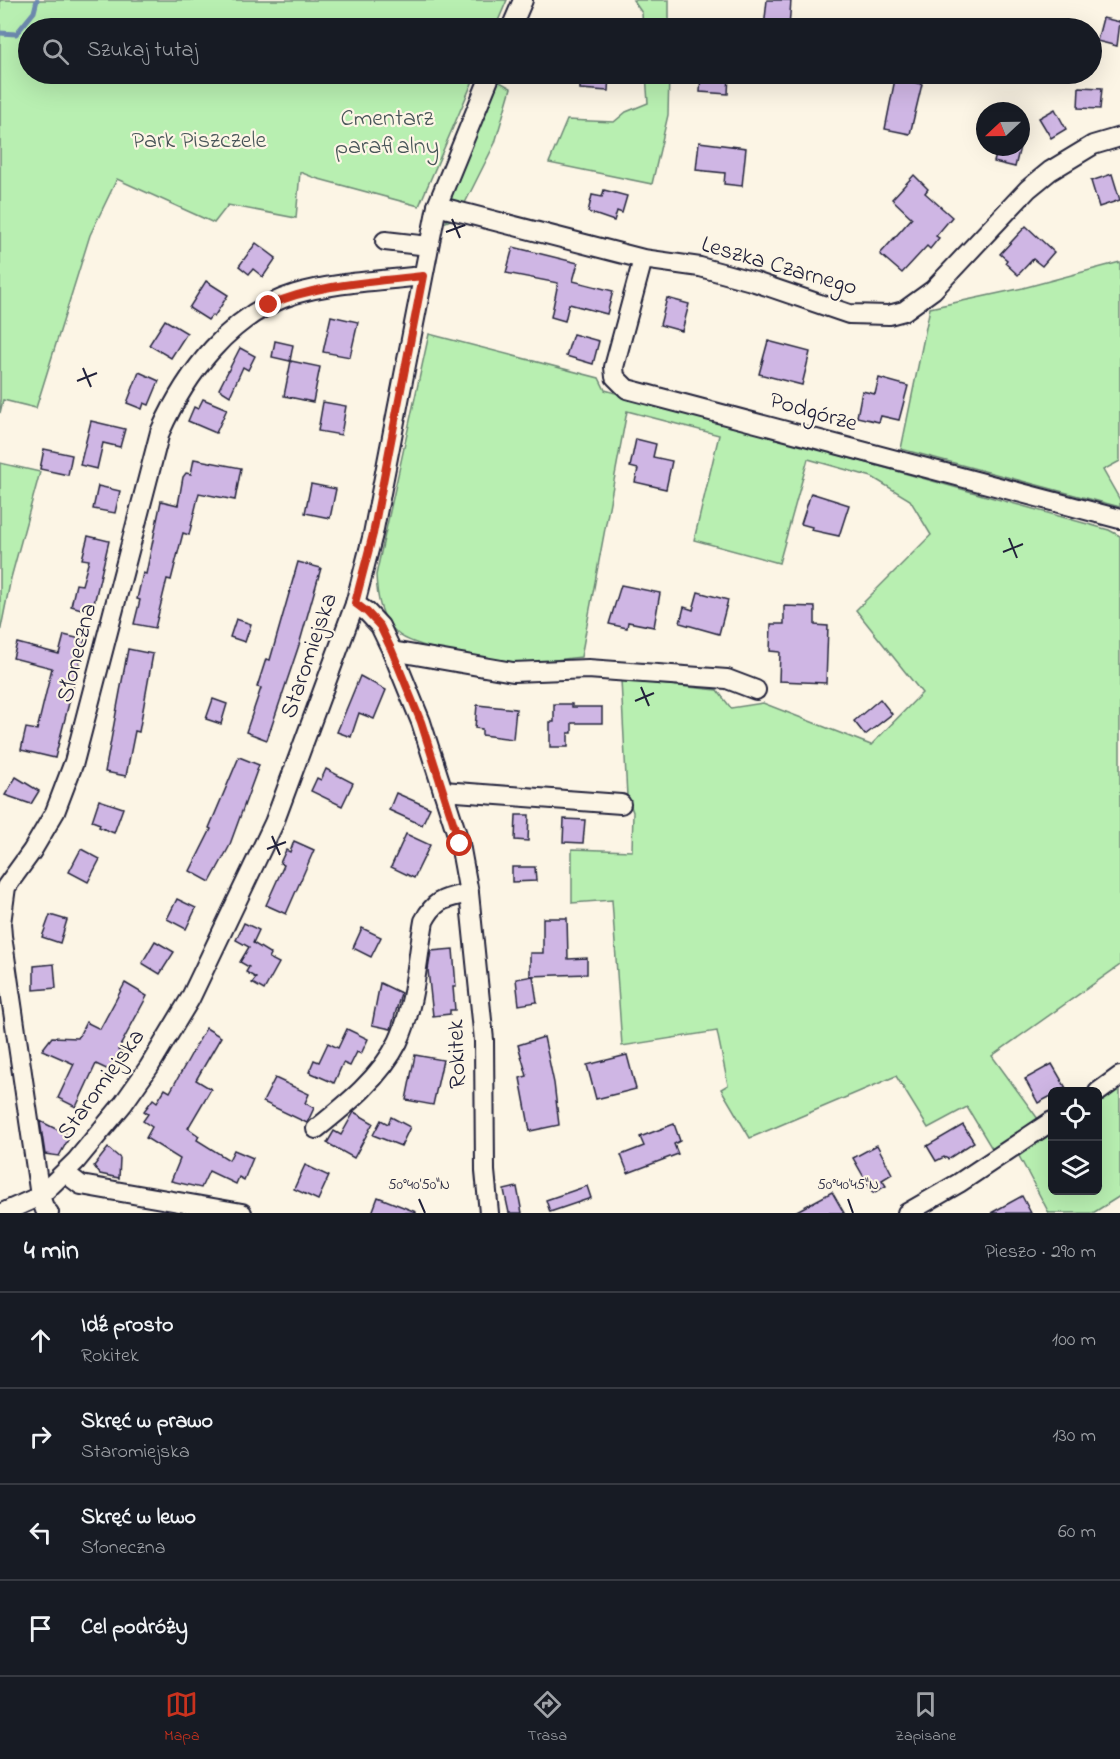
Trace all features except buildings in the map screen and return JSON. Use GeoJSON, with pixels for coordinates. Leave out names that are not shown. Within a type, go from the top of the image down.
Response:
{"type":"FeatureCollection","features":[{"type":"Feature","properties":{"kind":"street"},"geometry":{"type":"LineString","coordinates":[[515,18],[523,0]]}},
{"type":"Feature","properties":{"kind":"street","name":"Staromiejska"},"geometry":{"type":"LineString","coordinates":[[2,1213],[40,1196],[64,1173],[123,1104],[190,999],[274,823],[355,603],[373,534],[438,206],[487,84]]}},
{"type":"Feature","properties":{"kind":"street","name":"Leszka Czarnego"},"geometry":{"type":"LineString","coordinates":[[438,206],[643,259],[700,267],[755,282],[849,314],[889,315],[904,311],[933,290],[1028,189],[1050,171],[1093,145],[1120,137]]}},
{"type":"Feature","properties":{"kind":"street"},"geometry":{"type":"LineString","coordinates":[[385,241],[429,246]]}},
{"type":"Feature","properties":{"kind":"street","name":"Podgórze"},"geometry":{"type":"LineString","coordinates":[[643,259],[614,367],[615,376],[627,389],[1120,519]]}},
{"type":"Feature","properties":{"kind":"street","name":"Słoneczna"},"geometry":{"type":"LineString","coordinates":[[49,1213],[45,1210],[40,1196],[2,936],[3,888],[32,851],[55,812],[74,762],[160,432],[173,403],[214,347],[238,325],[269,305],[292,295],[318,288],[423,276]]}},
{"type":"Feature","properties":{"kind":"street","name":"Rokitek"},"geometry":{"type":"LineString","coordinates":[[355,603],[380,626],[392,651],[421,722],[460,844],[469,893],[484,1040],[485,1171],[489,1213]]}},
{"type":"Feature","properties":{"kind":"street"},"geometry":{"type":"LineString","coordinates":[[392,651],[513,672],[588,669],[727,679],[756,690]]}},
{"type":"Feature","properties":{"kind":"street"},"geometry":{"type":"LineString","coordinates":[[443,791],[621,804]]}},
{"type":"Feature","properties":{"kind":"street","name":"Rokitek"},"geometry":{"type":"LineString","coordinates":[[316,1129],[352,1100],[378,1071],[397,1043],[406,1018],[424,921],[431,907],[438,901],[469,893]]}},
{"type":"Feature","properties":{"kind":"street"},"geometry":{"type":"LineString","coordinates":[[1102,1089],[1120,1076]]}},
{"type":"Feature","properties":{"kind":"street"},"geometry":{"type":"LineString","coordinates":[[907,1213],[959,1183],[1048,1124]]}},
{"type":"Feature","properties":{"kind":"street"},"geometry":{"type":"LineString","coordinates":[[64,1173],[81,1185],[172,1206],[242,1213]]}},
{"type":"Feature","properties":{"kind":"green space","name":"Park Piszczele"},"geometry":{"type":"Polygon","coordinates":[[[0,0],[507,0],[499,18],[18,18],[18,84],[472,84],[419,206],[300,172],[296,218],[228,205],[214,223],[117,179],[90,235],[36,408],[3,400],[0,413],[0,0]]]}},
{"type":"Feature","properties":{"kind":"green space"},"geometry":{"type":"Polygon","coordinates":[[[633,0],[669,0],[669,18],[642,18],[642,13],[633,0]]]}},
{"type":"Feature","properties":{"kind":"green space"},"geometry":{"type":"Polygon","coordinates":[[[497,84],[504,84],[511,88],[495,143],[458,217],[446,222],[453,192],[497,84]]]}},
{"type":"Feature","properties":{"kind":"green space"},"geometry":{"type":"Polygon","coordinates":[[[647,84],[669,84],[668,115],[652,184],[549,163],[567,120],[614,122],[626,112],[648,103],[647,84]]]}},
{"type":"Feature","properties":{"kind":"green space"},"geometry":{"type":"Polygon","coordinates":[[[1120,262],[1120,461],[1103,470],[1120,500],[1120,507],[901,449],[930,308],[1023,288],[1120,262]]]}},
{"type":"Feature","properties":{"kind":"green space"},"geometry":{"type":"Polygon","coordinates":[[[429,334],[599,378],[605,390],[1109,530],[1120,536],[1120,965],[992,1056],[1041,1123],[994,1152],[967,1107],[928,1128],[896,1076],[750,1138],[721,1089],[728,1085],[717,1031],[622,1046],[612,900],[572,903],[572,849],[632,851],[633,812],[627,796],[621,680],[717,690],[731,708],[763,703],[871,745],[922,693],[856,610],[931,535],[910,500],[872,477],[808,459],[779,563],[694,540],[719,435],[627,411],[581,657],[512,663],[434,649],[405,639],[391,627],[383,613],[376,575],[429,334]]]}},
{"type":"Feature","properties":{"kind":"green space"},"geometry":{"type":"Polygon","coordinates":[[[0,463],[40,472],[11,578],[0,633],[0,463]]]}},
{"type":"Feature","properties":{"kind":"green space"},"geometry":{"type":"Polygon","coordinates":[[[1120,1086],[1120,1196],[1093,1213],[1049,1213],[1019,1156],[1048,1136],[1048,1195],[1102,1195],[1102,1098],[1120,1086]]]}},
{"type":"Feature","properties":{"kind":"waterway"},"geometry":{"type":"LineString","coordinates":[[29,18],[34,12],[37,0]]}},
{"type":"Feature","properties":{"kind":"waterway"},"geometry":{"type":"LineString","coordinates":[[0,33],[16,34],[18,32]]}},
{"type":"Feature","properties":{"kind":"route"},"geometry":{"type":"LineString","coordinates":[[269,305],[292,295],[318,288],[423,276],[373,534],[355,603],[380,626],[392,651],[421,722],[460,844]]}},
{"type":"Feature","properties":{"kind":"park label","name":"Cmentarz parafialny"},"geometry":{"type":"Point","coordinates":[387,133]}}]}
